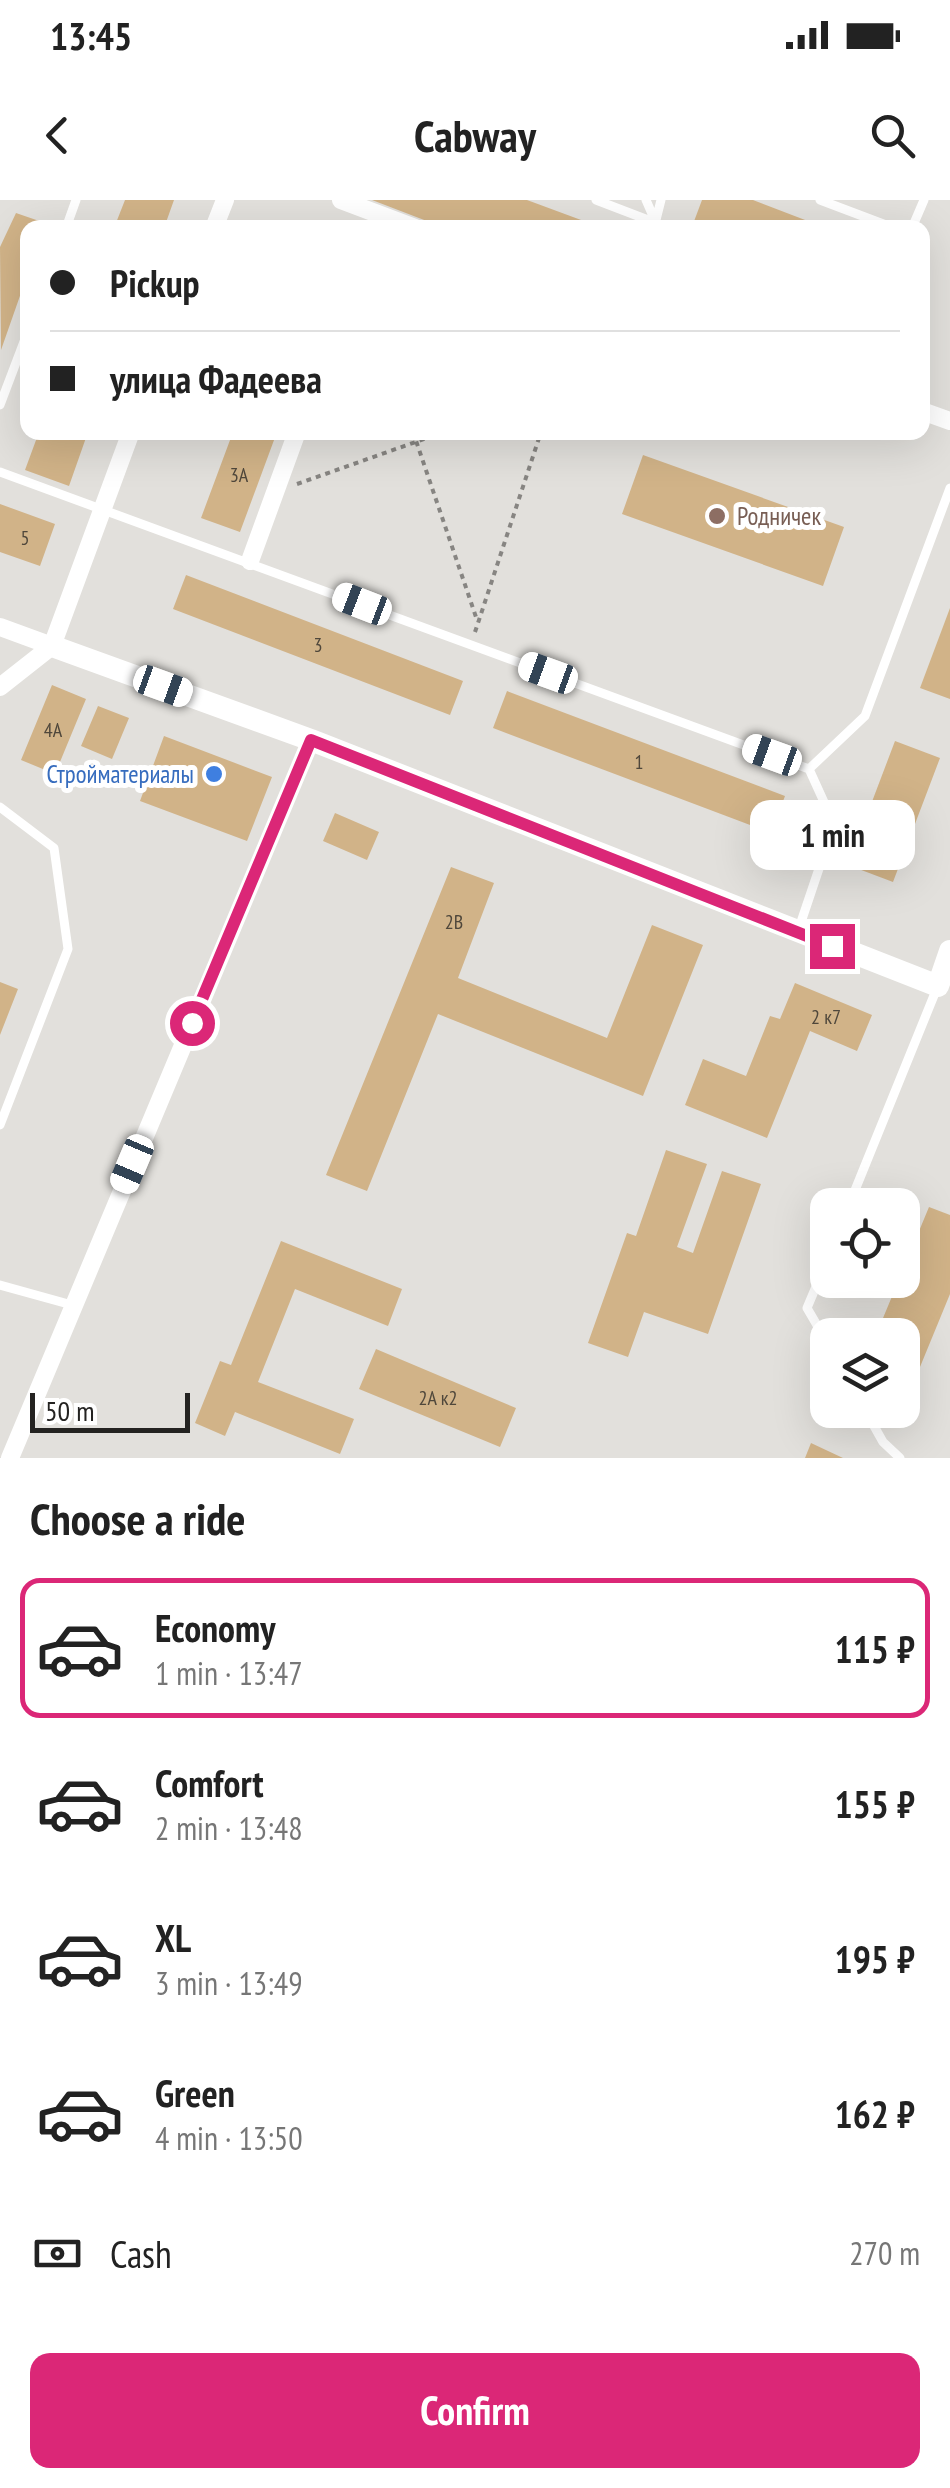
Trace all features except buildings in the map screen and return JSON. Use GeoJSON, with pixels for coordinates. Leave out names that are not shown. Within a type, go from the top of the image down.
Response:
{"type":"FeatureCollection","features":[{"type":"Feature","properties":{"kind":"street"},"geometry":{"type":"LineString","coordinates":[[341,200],[372,220]]}},
{"type":"Feature","properties":{"kind":"street"},"geometry":{"type":"LineString","coordinates":[[0,687],[52,646],[128,440]]}},
{"type":"Feature","properties":{"kind":"street"},"geometry":{"type":"LineString","coordinates":[[250,561],[294,440]]}},
{"type":"Feature","properties":{"kind":"street"},"geometry":{"type":"LineString","coordinates":[[0,627],[311,740],[938,986],[950,951]]}},
{"type":"Feature","properties":{"kind":"street"},"geometry":{"type":"LineString","coordinates":[[10,1458],[311,740]]}},
{"type":"Feature","properties":{"kind":"lane"},"geometry":{"type":"LineString","coordinates":[[596,200],[643,220]]}},
{"type":"Feature","properties":{"kind":"lane"},"geometry":{"type":"LineString","coordinates":[[820,200],[873,220]]}},
{"type":"Feature","properties":{"kind":"lane"},"geometry":{"type":"LineString","coordinates":[[0,405],[20,352]]}},
{"type":"Feature","properties":{"kind":"lane"},"geometry":{"type":"LineString","coordinates":[[0,472],[809,769],[829,813],[830,836],[797,932]]}},
{"type":"Feature","properties":{"kind":"lane"},"geometry":{"type":"LineString","coordinates":[[809,769],[865,716],[950,488]]}},
{"type":"Feature","properties":{"kind":"lane"},"geometry":{"type":"LineString","coordinates":[[0,807],[54,848],[68,949],[0,1126]]}},
{"type":"Feature","properties":{"kind":"lane"},"geometry":{"type":"LineString","coordinates":[[856,1188],[938,986]]}},
{"type":"Feature","properties":{"kind":"lane"},"geometry":{"type":"LineString","coordinates":[[0,1284],[72,1305]]}},
{"type":"Feature","properties":{"kind":"lane"},"geometry":{"type":"LineString","coordinates":[[875,1428],[900,1458]]}},
{"type":"Feature","properties":{"kind":"path"},"geometry":{"type":"LineString","coordinates":[[275,492],[422,440]]}},
{"type":"Feature","properties":{"kind":"path"},"geometry":{"type":"LineString","coordinates":[[474,646],[477,620],[538,440]]}},
{"type":"Feature","properties":{"kind":"path"},"geometry":{"type":"LineString","coordinates":[[416,442],[477,620]]}},
{"type":"Feature","properties":{"kind":"place","name":"Родничек"},"geometry":{"type":"Point","coordinates":[717,516]}},
{"type":"Feature","properties":{"kind":"place","name":"Стройматериалы"},"geometry":{"type":"Point","coordinates":[214,774]}},
{"type":"Feature","properties":{"kind":"route"},"geometry":{"type":"LineString","coordinates":[[192,1023],[311,740],[832,946]]}}]}
